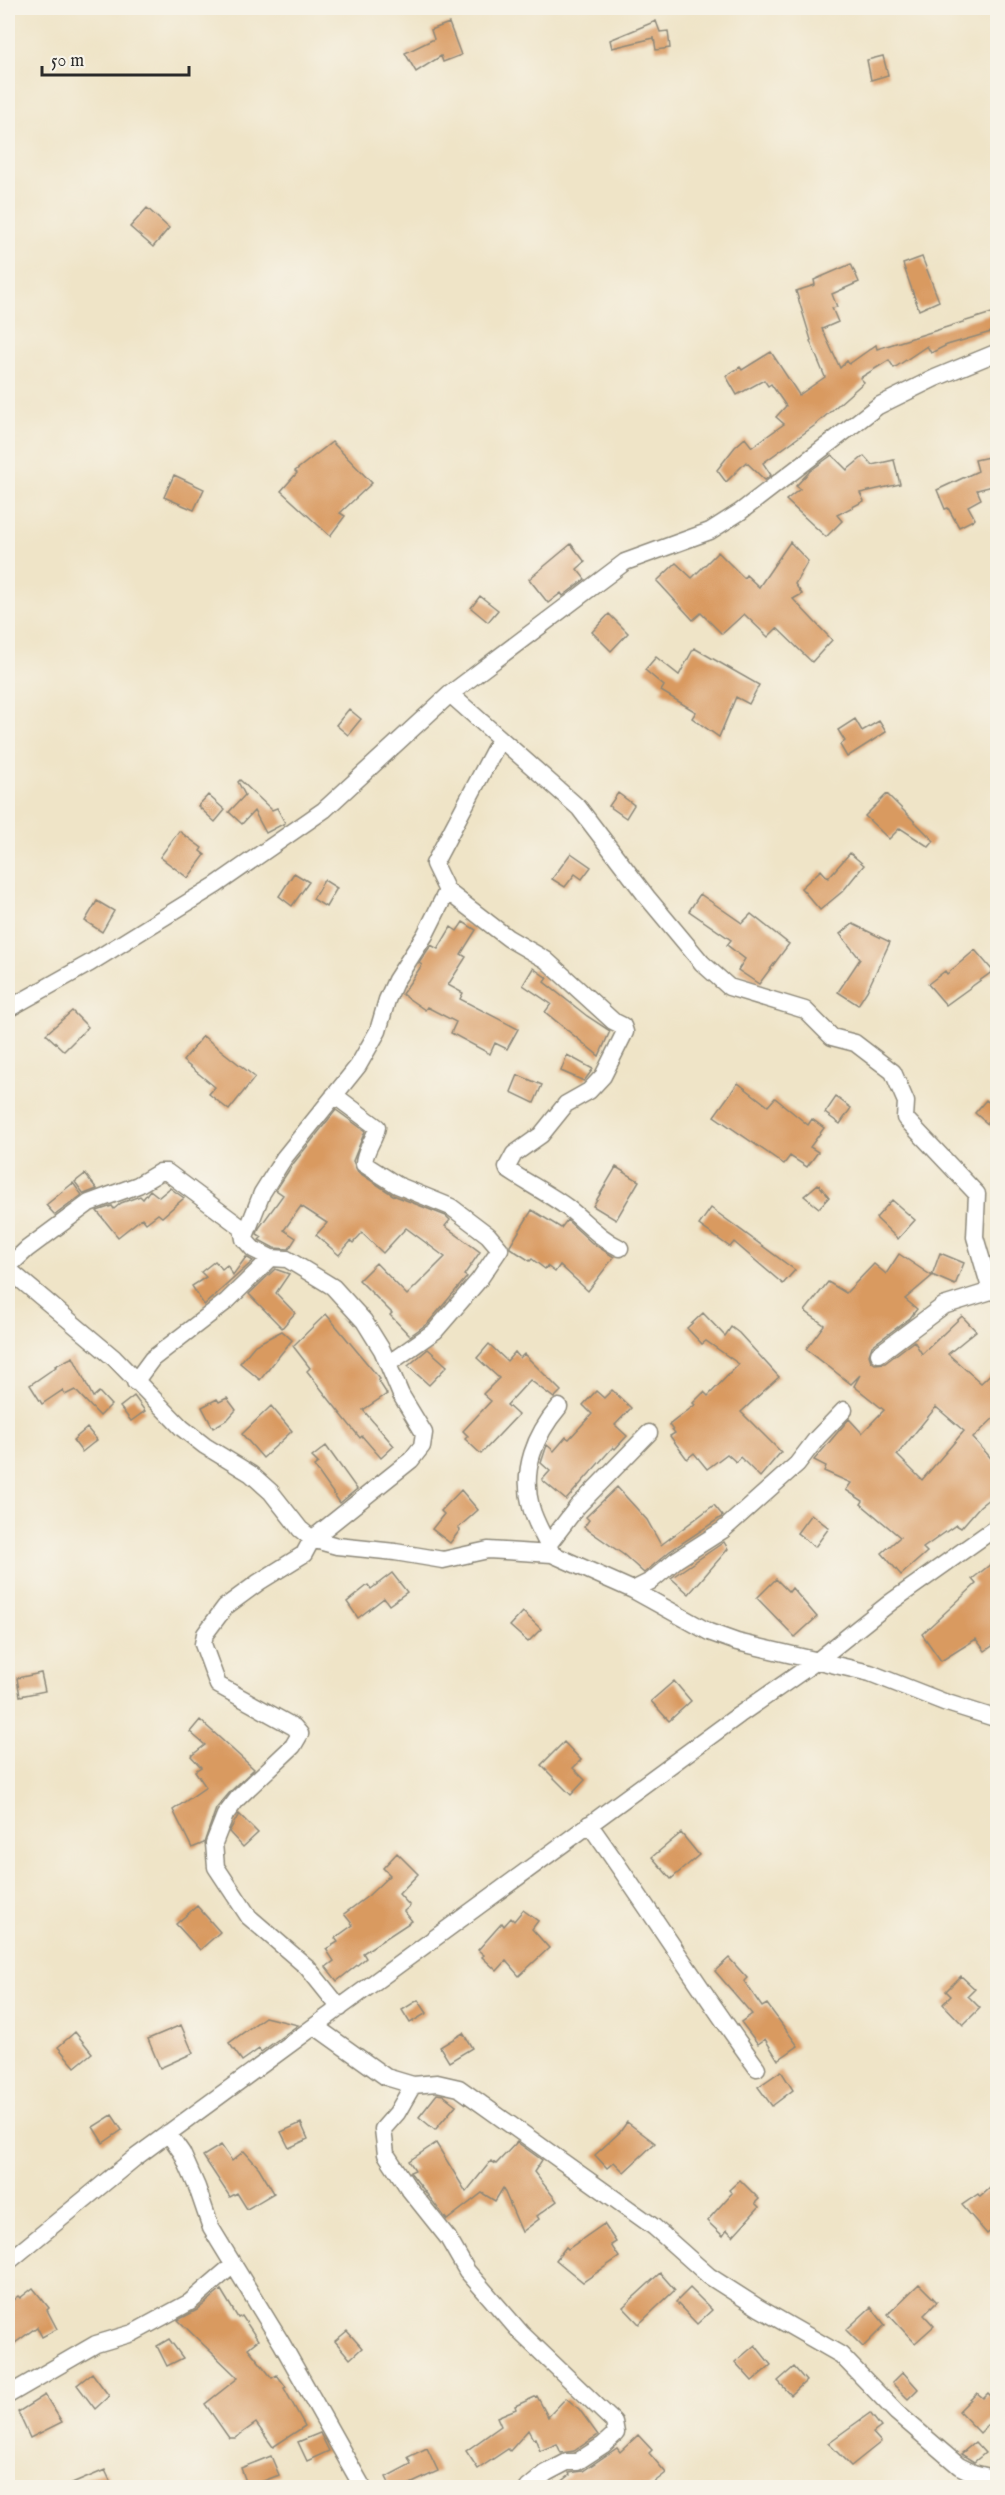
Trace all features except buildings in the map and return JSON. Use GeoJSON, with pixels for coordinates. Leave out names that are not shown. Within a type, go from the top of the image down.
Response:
{"type":"FeatureCollection","features":[{"type":"Feature","properties":{"kind":"street"},"geometry":{"type":"LineString","coordinates":[[8,1009],[90,963],[216,885],[324,810],[450,694],[625,562],[710,531],[740,512],[878,406],[998,351]]}},
{"type":"Feature","properties":{"kind":"street"},"geometry":{"type":"LineString","coordinates":[[450,694],[579,808],[647,897],[702,963],[729,987],[805,1010],[832,1037],[855,1043],[893,1072],[906,1102],[905,1118],[976,1194],[975,1237],[994,1291],[943,1306],[879,1354]]}},
{"type":"Feature","properties":{"kind":"street"},"geometry":{"type":"LineString","coordinates":[[500,739],[434,864],[447,891],[508,938],[546,960],[613,1021],[623,1026],[625,1032],[603,1076],[589,1091],[566,1104],[542,1135],[514,1154],[507,1167],[524,1181],[568,1208],[605,1241],[620,1248]]}},
{"type":"Feature","properties":{"kind":"street"},"geometry":{"type":"LineString","coordinates":[[244,1239],[262,1193],[284,1158],[358,1065],[378,1031],[387,1000],[396,980],[425,935],[447,891]]}},
{"type":"Feature","properties":{"kind":"street"},"geometry":{"type":"LineString","coordinates":[[334,1095],[377,1127],[364,1156],[364,1164],[397,1185],[451,1207],[488,1235],[500,1249],[479,1280],[435,1331],[388,1364]]}},
{"type":"Feature","properties":{"kind":"street"},"geometry":{"type":"LineString","coordinates":[[340,2008],[307,1967],[249,1917],[216,1867],[214,1843],[225,1815],[238,1798],[293,1746],[300,1734],[294,1727],[218,1685],[203,1644],[205,1634],[225,1607],[259,1582],[304,1554],[312,1539],[411,1460],[422,1446],[424,1433],[401,1395],[388,1364],[364,1321],[333,1287],[287,1259],[271,1258],[253,1249],[244,1239],[242,1228],[167,1172],[160,1172],[138,1185],[89,1203],[27,1249],[8,1268],[114,1358],[182,1428],[205,1446],[251,1474],[271,1492],[300,1529],[312,1539],[337,1546],[443,1560],[488,1550],[550,1549],[633,1590],[709,1632],[737,1642],[870,1673],[944,1702],[998,1719]]}},
{"type":"Feature","properties":{"kind":"street"},"geometry":{"type":"LineString","coordinates":[[135,1382],[152,1359],[227,1301],[271,1258]]}},
{"type":"Feature","properties":{"kind":"street"},"geometry":{"type":"LineString","coordinates":[[550,1549],[531,1507],[527,1468],[543,1426],[559,1407]]}},
{"type":"Feature","properties":{"kind":"street"},"geometry":{"type":"LineString","coordinates":[[633,1590],[651,1581],[676,1560],[723,1530],[796,1464],[844,1410]]}},
{"type":"Feature","properties":{"kind":"street"},"geometry":{"type":"LineString","coordinates":[[550,1549],[577,1507],[649,1433]]}},
{"type":"Feature","properties":{"kind":"street"},"geometry":{"type":"LineString","coordinates":[[8,2262],[168,2133],[589,1824],[818,1661],[891,1602],[998,1526]]}},
{"type":"Feature","properties":{"kind":"street"},"geometry":{"type":"LineString","coordinates":[[589,1824],[635,1887],[702,1993],[757,2068]]}},
{"type":"Feature","properties":{"kind":"street"},"geometry":{"type":"LineString","coordinates":[[316,2026],[386,2077],[413,2085],[437,2084],[459,2088],[654,2227],[708,2276],[841,2355],[896,2412],[959,2466],[973,2473],[993,2478],[998,2484]]}},
{"type":"Feature","properties":{"kind":"street"},"geometry":{"type":"LineString","coordinates":[[413,2085],[397,2113],[383,2129],[386,2154],[409,2189],[447,2238],[467,2271],[522,2333],[614,2422],[616,2433],[603,2445],[577,2462],[567,2462],[546,2473],[528,2487]]}},
{"type":"Feature","properties":{"kind":"street"},"geometry":{"type":"LineString","coordinates":[[168,2133],[182,2153],[197,2187],[210,2228],[282,2344],[363,2487]]}},
{"type":"Feature","properties":{"kind":"street"},"geometry":{"type":"LineString","coordinates":[[8,2395],[96,2344],[134,2332],[190,2302],[233,2265]]}}]}
